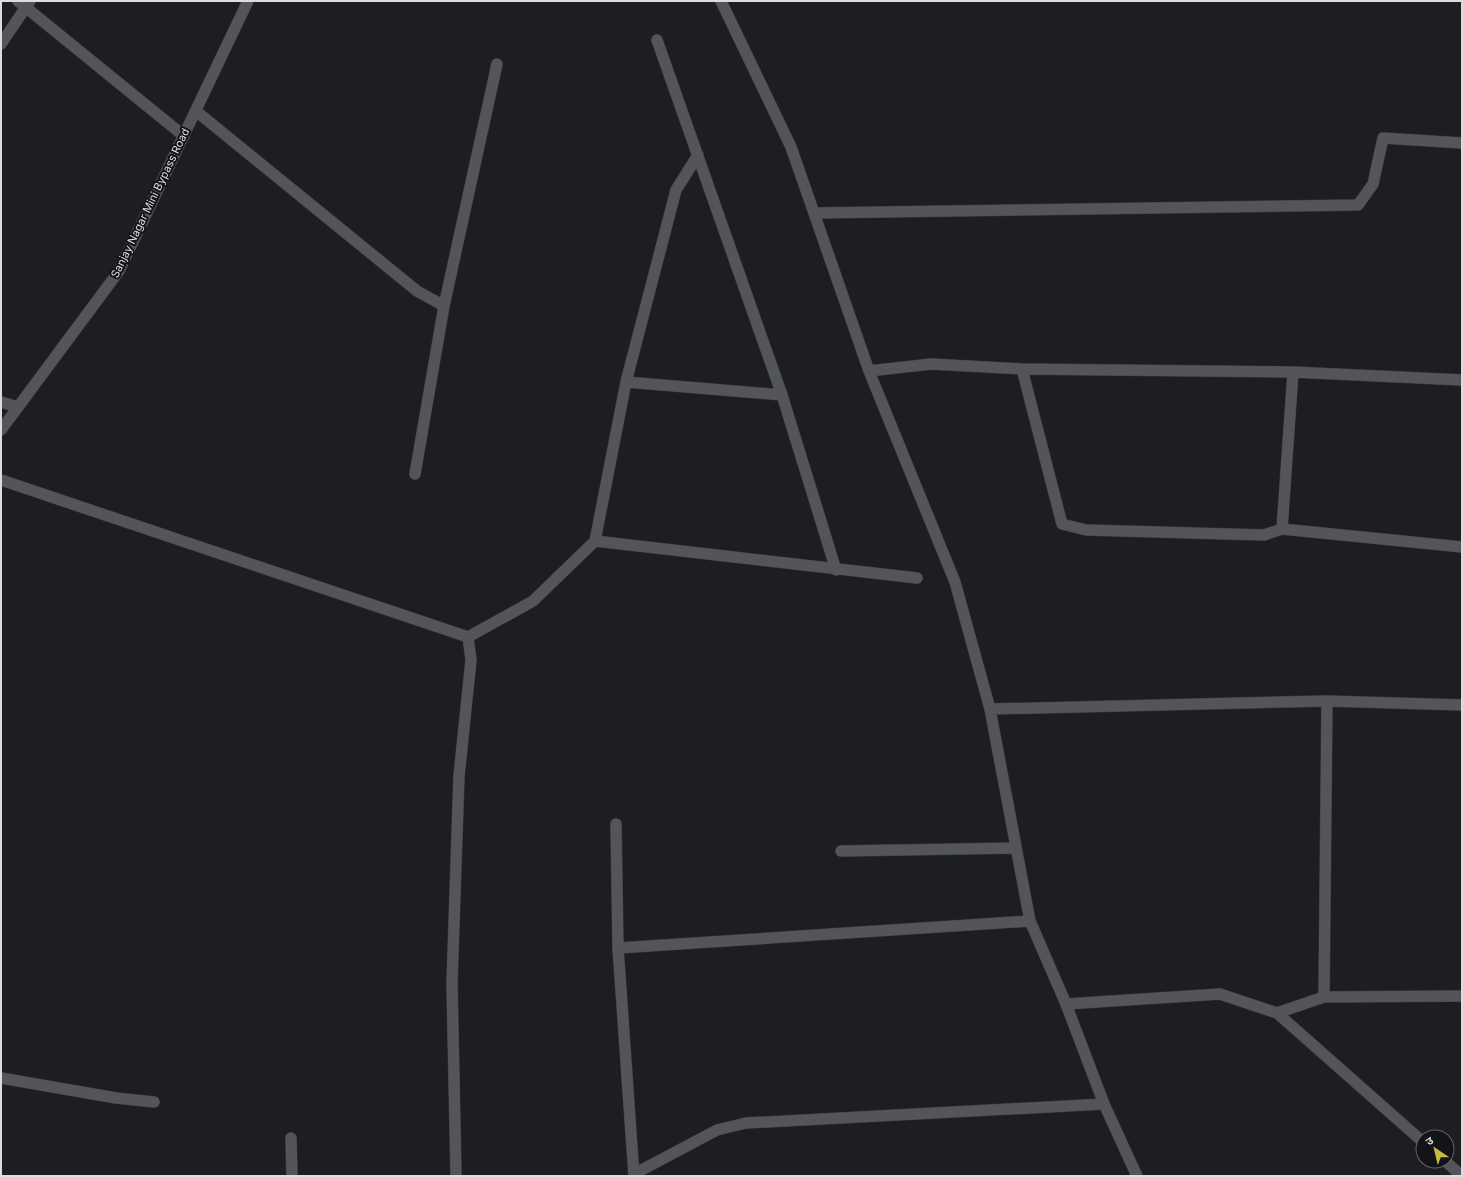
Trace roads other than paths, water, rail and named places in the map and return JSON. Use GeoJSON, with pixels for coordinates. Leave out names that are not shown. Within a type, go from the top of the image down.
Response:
{"type":"FeatureCollection","features":[{"type":"Feature","properties":{"kind":"street","name":"Sanjay Nagar Mini Bypass Road"},"geometry":{"type":"LineString","coordinates":[[1,430],[119,271],[248,1]]}},
{"type":"Feature","properties":{"kind":"street"},"geometry":{"type":"LineString","coordinates":[[721,1],[791,147],[869,371],[955,582],[990,709],[1030,921],[1066,1004],[1104,1104],[1137,1176]]}},
{"type":"Feature","properties":{"kind":"street"},"geometry":{"type":"LineString","coordinates":[[1,44],[25,3],[184,136]]}},
{"type":"Feature","properties":{"kind":"street"},"geometry":{"type":"LineString","coordinates":[[657,40],[782,395],[836,570]]}},
{"type":"Feature","properties":{"kind":"street"},"geometry":{"type":"LineString","coordinates":[[414,474],[444,306],[497,64]]}},
{"type":"Feature","properties":{"kind":"street"},"geometry":{"type":"LineString","coordinates":[[196,111],[417,291],[444,306]]}},
{"type":"Feature","properties":{"kind":"street"},"geometry":{"type":"LineString","coordinates":[[815,213],[1358,205],[1373,184],[1383,138],[1462,143]]}},
{"type":"Feature","properties":{"kind":"street"},"geometry":{"type":"LineString","coordinates":[[1,480],[468,637],[533,601],[595,541],[626,382],[676,190],[698,155]]}},
{"type":"Feature","properties":{"kind":"street"},"geometry":{"type":"LineString","coordinates":[[869,371],[931,364],[1022,369],[1293,372],[1462,380]]}},
{"type":"Feature","properties":{"kind":"street"},"geometry":{"type":"LineString","coordinates":[[1022,369],[1062,524],[1086,530],[1264,535],[1282,529],[1462,547]]}},
{"type":"Feature","properties":{"kind":"street"},"geometry":{"type":"LineString","coordinates":[[1282,529],[1293,372]]}},
{"type":"Feature","properties":{"kind":"street"},"geometry":{"type":"LineString","coordinates":[[626,382],[782,395]]}},
{"type":"Feature","properties":{"kind":"street"},"geometry":{"type":"LineString","coordinates":[[1,402],[18,407]]}},
{"type":"Feature","properties":{"kind":"street"},"geometry":{"type":"LineString","coordinates":[[595,541],[836,570],[918,578]]}},
{"type":"Feature","properties":{"kind":"street"},"geometry":{"type":"LineString","coordinates":[[456,1176],[452,983],[459,776],[471,660],[468,637]]}},
{"type":"Feature","properties":{"kind":"street"},"geometry":{"type":"LineString","coordinates":[[990,709],[1327,701],[1462,705]]}},
{"type":"Feature","properties":{"kind":"street"},"geometry":{"type":"LineString","coordinates":[[1324,997],[1327,701]]}},
{"type":"Feature","properties":{"kind":"street"},"geometry":{"type":"LineString","coordinates":[[616,824],[618,948],[634,1175],[717,1130],[746,1123],[1104,1104]]}},
{"type":"Feature","properties":{"kind":"street"},"geometry":{"type":"LineString","coordinates":[[841,851],[1016,848]]}},
{"type":"Feature","properties":{"kind":"street"},"geometry":{"type":"LineString","coordinates":[[618,948],[1030,921]]}},
{"type":"Feature","properties":{"kind":"street"},"geometry":{"type":"LineString","coordinates":[[1066,1004],[1220,994],[1277,1013],[1415,1135]]}},
{"type":"Feature","properties":{"kind":"street"},"geometry":{"type":"LineString","coordinates":[[1277,1013],[1324,997],[1462,996]]}},
{"type":"Feature","properties":{"kind":"street"},"geometry":{"type":"LineString","coordinates":[[1,1078],[116,1098],[154,1102]]}},
{"type":"Feature","properties":{"kind":"street"},"geometry":{"type":"LineString","coordinates":[[291,1138],[292,1176]]}},
{"type":"Feature","properties":{"kind":"street"},"geometry":{"type":"LineString","coordinates":[[1454,1169],[1462,1176]]}}]}
